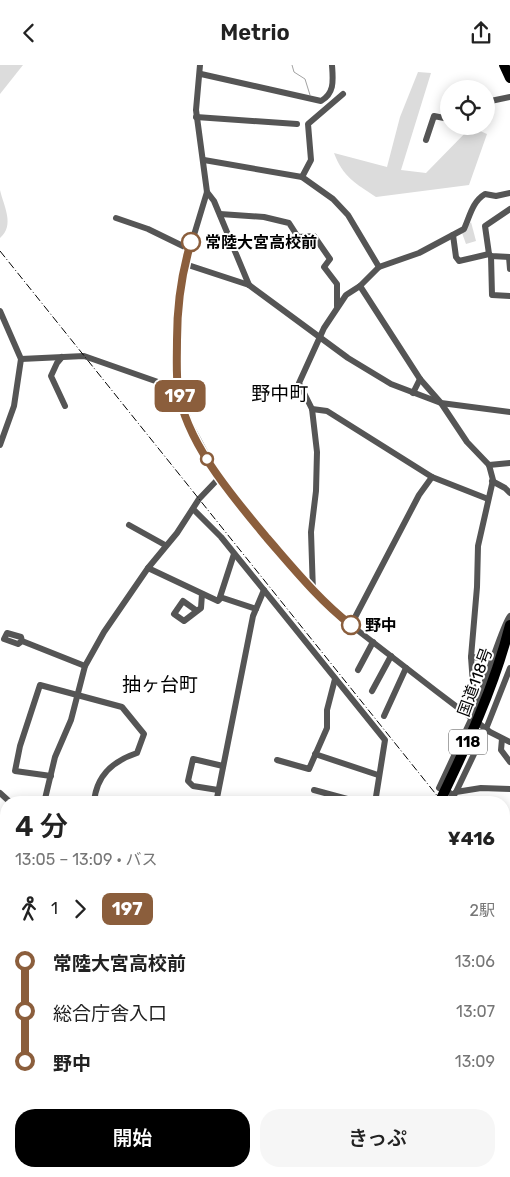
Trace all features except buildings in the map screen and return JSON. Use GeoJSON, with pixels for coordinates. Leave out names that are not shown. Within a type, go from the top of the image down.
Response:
{"type":"FeatureCollection","features":[{"type":"Feature","properties":{"kind":"highway"},"geometry":{"type":"LineString","coordinates":[[504,65],[510,78]]}},
{"type":"Feature","properties":{"kind":"highway","name":"国道118号"},"geometry":{"type":"LineString","coordinates":[[448,796],[478,734],[496,681],[510,625]]}},
{"type":"Feature","properties":{"kind":"highway","name":"国道118号"},"geometry":{"type":"LineString","coordinates":[[442,796],[473,732],[510,646]]}},
{"type":"Feature","properties":{"kind":"street"},"geometry":{"type":"LineString","coordinates":[[200,65],[201,74],[196,117],[204,159],[207,193],[185,264],[177,307],[178,389],[190,424],[219,479],[313,592],[351,625],[486,729],[510,742]]}},
{"type":"Feature","properties":{"kind":"street"},"geometry":{"type":"LineString","coordinates":[[201,74],[321,101],[328,97],[333,86],[332,65]]}},
{"type":"Feature","properties":{"kind":"street"},"geometry":{"type":"LineString","coordinates":[[302,177],[311,159],[308,124],[343,94]]}},
{"type":"Feature","properties":{"kind":"street"},"geometry":{"type":"LineString","coordinates":[[495,100],[510,97]]}},
{"type":"Feature","properties":{"kind":"street"},"geometry":{"type":"LineString","coordinates":[[426,140],[434,116],[440,117]]}},
{"type":"Feature","properties":{"kind":"street"},"geometry":{"type":"LineString","coordinates":[[196,117],[297,124]]}},
{"type":"Feature","properties":{"kind":"street"},"geometry":{"type":"LineString","coordinates":[[204,159],[302,177],[333,199],[348,215],[379,267]]}},
{"type":"Feature","properties":{"kind":"street"},"geometry":{"type":"LineString","coordinates":[[207,193],[214,201],[220,214],[249,285]]}},
{"type":"Feature","properties":{"kind":"street"},"geometry":{"type":"LineString","coordinates":[[313,592],[311,532],[317,471],[312,409],[300,383],[319,337],[337,306],[346,295],[360,286],[379,267],[420,253],[464,229],[474,204],[485,194],[496,197],[510,193]]}},
{"type":"Feature","properties":{"kind":"street"},"geometry":{"type":"LineString","coordinates":[[510,209],[485,227],[490,255],[492,295],[510,295]]}},
{"type":"Feature","properties":{"kind":"street"},"geometry":{"type":"LineString","coordinates":[[220,214],[264,217],[289,223],[298,237],[314,236],[330,259],[324,267],[337,284],[337,306]]}},
{"type":"Feature","properties":{"kind":"street"},"geometry":{"type":"LineString","coordinates":[[116,218],[156,233],[189,249]]}},
{"type":"Feature","properties":{"kind":"street"},"geometry":{"type":"LineString","coordinates":[[453,235],[456,257],[459,261],[490,255],[509,257],[510,269]]}},
{"type":"Feature","properties":{"kind":"street"},"geometry":{"type":"LineString","coordinates":[[185,264],[249,285],[364,369],[391,384],[441,403],[510,412]]}},
{"type":"Feature","properties":{"kind":"street"},"geometry":{"type":"LineString","coordinates":[[360,286],[420,379],[441,403],[467,442],[489,465],[492,481],[478,546],[477,587],[471,657],[474,711]]}},
{"type":"Feature","properties":{"kind":"street"},"geometry":{"type":"LineString","coordinates":[[0,311],[3,324],[21,359],[14,406],[0,445]]}},
{"type":"Feature","properties":{"kind":"street"},"geometry":{"type":"LineString","coordinates":[[21,359],[84,356],[178,389]]}},
{"type":"Feature","properties":{"kind":"street"},"geometry":{"type":"LineString","coordinates":[[62,357],[51,376],[65,406]]}},
{"type":"Feature","properties":{"kind":"street"},"geometry":{"type":"LineString","coordinates":[[413,393],[420,379]]}},
{"type":"Feature","properties":{"kind":"street"},"geometry":{"type":"LineString","coordinates":[[312,409],[327,411],[432,477],[488,499]]}},
{"type":"Feature","properties":{"kind":"street"},"geometry":{"type":"LineString","coordinates":[[489,465],[510,463]]}},
{"type":"Feature","properties":{"kind":"street"},"geometry":{"type":"LineString","coordinates":[[351,625],[419,495],[432,477]]}},
{"type":"Feature","properties":{"kind":"street"},"geometry":{"type":"LineString","coordinates":[[46,796],[55,757],[71,720],[85,666],[104,632],[165,545],[194,509],[199,499],[219,479]]}},
{"type":"Feature","properties":{"kind":"street"},"geometry":{"type":"LineString","coordinates":[[492,481],[508,489]]}},
{"type":"Feature","properties":{"kind":"street"},"geometry":{"type":"LineString","coordinates":[[194,509],[234,553],[385,740],[375,796]]}},
{"type":"Feature","properties":{"kind":"street"},"geometry":{"type":"LineString","coordinates":[[129,525],[165,545]]}},
{"type":"Feature","properties":{"kind":"street"},"geometry":{"type":"LineString","coordinates":[[221,598],[234,553]]}},
{"type":"Feature","properties":{"kind":"street"},"geometry":{"type":"LineString","coordinates":[[148,569],[218,601],[221,598],[256,609]]}},
{"type":"Feature","properties":{"kind":"street"},"geometry":{"type":"LineString","coordinates":[[217,796],[256,609],[264,590]]}},
{"type":"Feature","properties":{"kind":"street"},"geometry":{"type":"LineString","coordinates":[[197,611],[201,608],[202,594]]}},
{"type":"Feature","properties":{"kind":"street"},"geometry":{"type":"LineString","coordinates":[[510,616],[504,623],[494,659],[472,718],[439,788],[454,795],[456,792],[480,788],[510,789]]}},
{"type":"Feature","properties":{"kind":"street"},"geometry":{"type":"LineString","coordinates":[[22,641],[85,666]]}},
{"type":"Feature","properties":{"kind":"street"},"geometry":{"type":"LineString","coordinates":[[358,670],[373,642]]}},
{"type":"Feature","properties":{"kind":"street"},"geometry":{"type":"LineString","coordinates":[[372,691],[391,655]]}},
{"type":"Feature","properties":{"kind":"street"},"geometry":{"type":"LineString","coordinates":[[471,657],[494,659]]}},
{"type":"Feature","properties":{"kind":"street"},"geometry":{"type":"LineString","coordinates":[[456,792],[486,729],[510,667]]}},
{"type":"Feature","properties":{"kind":"street"},"geometry":{"type":"LineString","coordinates":[[384,715],[406,668]]}},
{"type":"Feature","properties":{"kind":"street"},"geometry":{"type":"LineString","coordinates":[[277,760],[309,769],[327,728],[327,710],[335,679]]}},
{"type":"Feature","properties":{"kind":"street"},"geometry":{"type":"LineString","coordinates":[[51,776],[15,771],[20,746],[40,685],[77,693],[122,707],[144,734],[137,753],[122,758],[108,768],[95,791],[95,796]]}},
{"type":"Feature","properties":{"kind":"street"},"geometry":{"type":"LineString","coordinates":[[502,739],[500,750],[510,762]]}},
{"type":"Feature","properties":{"kind":"street"},"geometry":{"type":"LineString","coordinates":[[315,754],[378,775]]}},
{"type":"Feature","properties":{"kind":"street"},"geometry":{"type":"LineString","coordinates":[[218,790],[193,786],[188,781],[193,759],[223,766]]}},
{"type":"Feature","properties":{"kind":"street"},"geometry":{"type":"LineString","coordinates":[[314,790],[336,796]]}},
{"type":"Feature","properties":{"kind":"shaded area"},"geometry":{"type":"Polygon","coordinates":[[[0,65],[23,65],[0,94],[0,65]]]}},
{"type":"Feature","properties":{"kind":"shaded area"},"geometry":{"type":"Polygon","coordinates":[[[418,72],[431,73],[401,170],[426,173],[463,135],[487,135],[469,185],[376,197],[346,174],[334,153],[387,167],[400,117],[418,72]]]}},
{"type":"Feature","properties":{"kind":"shaded area"},"geometry":{"type":"Polygon","coordinates":[[[0,190],[8,222],[0,238],[0,190]]]}},
{"type":"Feature","properties":{"kind":"shaded area"},"geometry":{"type":"Polygon","coordinates":[[[471,222],[476,241],[466,244],[462,233],[471,222]]]}},
{"type":"Feature","properties":{"kind":"waterway"},"geometry":{"type":"LineString","coordinates":[[292,65],[294,72],[305,79],[310,95]]}},
{"type":"Feature","properties":{"kind":"railway"},"geometry":{"type":"LineString","coordinates":[[0,251],[437,796]]}},
{"type":"Feature","properties":{"kind":"bus line","name":"197"},"geometry":{"type":"LineString","coordinates":[[191,242],[181,278],[177,313],[178,389],[180,400],[190,424],[219,479],[231,495],[313,592],[351,625]]}},
{"type":"Feature","properties":{"kind":"place","name":"常陸大宮高校前"},"geometry":{"type":"Point","coordinates":[191,242]}},
{"type":"Feature","properties":{"kind":"place","name":"野中"},"geometry":{"type":"Point","coordinates":[351,625]}},
{"type":"Feature","properties":{"kind":"district","name":"野中町"},"geometry":{"type":"Point","coordinates":[280,393]}},
{"type":"Feature","properties":{"kind":"district","name":"抽ヶ台町"},"geometry":{"type":"Point","coordinates":[160,684]}}]}
